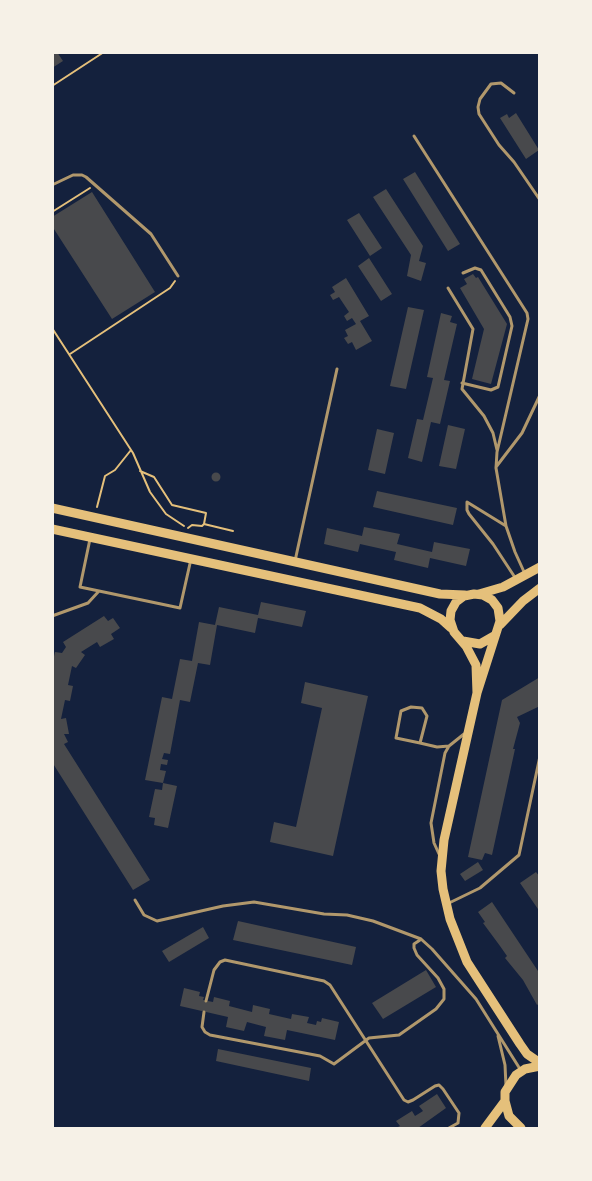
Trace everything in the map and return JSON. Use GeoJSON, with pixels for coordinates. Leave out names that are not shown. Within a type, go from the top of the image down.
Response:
{"type":"FeatureCollection","features":[{"type":"Feature","properties":{"kind":"main road"},"geometry":{"type":"LineString","coordinates":[[52,508],[440,594],[487,596],[496,605],[500,617],[477,693],[441,858],[446,905],[467,962],[527,1054],[532,1067],[511,1080],[505,1097],[485,1128]]}},
{"type":"Feature","properties":{"kind":"main road"},"geometry":{"type":"LineString","coordinates":[[52,529],[420,608],[441,619],[466,646],[476,665],[477,693]]}},
{"type":"Feature","properties":{"kind":"main road"},"geometry":{"type":"LineString","coordinates":[[540,567],[493,591],[472,594],[459,600],[451,611],[450,620],[456,635],[467,643],[486,642],[517,606],[540,588]]}},
{"type":"Feature","properties":{"kind":"main road"},"geometry":{"type":"LineString","coordinates":[[505,1097],[509,1116],[518,1128]]}},
{"type":"Feature","properties":{"kind":"lane"},"geometry":{"type":"LineString","coordinates":[[514,93],[501,83],[491,84],[480,99],[479,114],[483,123],[540,200]]}},
{"type":"Feature","properties":{"kind":"lane"},"geometry":{"type":"LineString","coordinates":[[414,136],[527,313],[528,319],[497,452],[496,468],[506,526],[522,578]]}},
{"type":"Feature","properties":{"kind":"lane"},"geometry":{"type":"LineString","coordinates":[[52,185],[78,174],[86,177],[151,234],[178,276]]}},
{"type":"Feature","properties":{"kind":"lane"},"geometry":{"type":"LineString","coordinates":[[462,383],[491,390],[498,387],[512,326],[510,317],[481,270],[475,268],[463,273]]}},
{"type":"Feature","properties":{"kind":"lane"},"geometry":{"type":"LineString","coordinates":[[448,288],[473,329],[462,383],[465,394],[484,416],[493,433],[497,452]]}},
{"type":"Feature","properties":{"kind":"lane"},"geometry":{"type":"LineString","coordinates":[[294,563],[337,369]]}},
{"type":"Feature","properties":{"kind":"lane"},"geometry":{"type":"LineString","coordinates":[[496,468],[522,432],[540,395]]}},
{"type":"Feature","properties":{"kind":"lane"},"geometry":{"type":"LineString","coordinates":[[506,526],[467,502],[469,514],[522,578]]}},
{"type":"Feature","properties":{"kind":"lane"},"geometry":{"type":"LineString","coordinates":[[90,537],[80,587],[180,608],[191,559]]}},
{"type":"Feature","properties":{"kind":"lane"},"geometry":{"type":"LineString","coordinates":[[52,616],[88,603],[99,591]]}},
{"type":"Feature","properties":{"kind":"lane"},"geometry":{"type":"LineString","coordinates":[[420,744],[427,716],[422,708],[411,706],[401,711],[396,738],[420,744],[437,747],[449,746]]}},
{"type":"Feature","properties":{"kind":"lane"},"geometry":{"type":"LineString","coordinates":[[441,858],[434,843],[431,823],[445,753],[449,746],[468,732]]}},
{"type":"Feature","properties":{"kind":"lane"},"geometry":{"type":"LineString","coordinates":[[446,905],[480,888],[519,855],[540,756]]}},
{"type":"Feature","properties":{"kind":"lane"},"geometry":{"type":"LineString","coordinates":[[135,900],[144,915],[157,921],[224,906],[254,902],[324,914],[348,915],[373,921],[422,939],[476,999],[496,1032],[506,1065],[505,1097]]}},
{"type":"Feature","properties":{"kind":"lane"},"geometry":{"type":"LineString","coordinates":[[204,1012],[202,1027],[210,1035],[320,1056],[331,1064],[340,1061],[366,1040],[399,1035],[436,1009],[444,999],[444,989],[438,978],[417,955],[414,948],[414,944],[422,939]]}},
{"type":"Feature","properties":{"kind":"lane"},"geometry":{"type":"LineString","coordinates":[[206,1001],[214,970],[220,962],[225,960],[324,981],[330,985],[404,1100],[413,1101],[435,1086],[439,1085],[443,1089],[459,1113],[458,1123],[449,1128]]}},
{"type":"Feature","properties":{"kind":"lane"},"geometry":{"type":"LineString","coordinates":[[496,1032],[508,1024]]}},
{"type":"Feature","properties":{"kind":"lane"},"geometry":{"type":"LineString","coordinates":[[496,1032],[532,1067]]}},
{"type":"Feature","properties":{"kind":"path"},"geometry":{"type":"LineString","coordinates":[[52,86],[104,52]]}},
{"type":"Feature","properties":{"kind":"path"},"geometry":{"type":"LineString","coordinates":[[52,212],[95,185]]}},
{"type":"Feature","properties":{"kind":"path"},"geometry":{"type":"LineString","coordinates":[[69,354],[170,288],[178,276]]}},
{"type":"Feature","properties":{"kind":"path"},"geometry":{"type":"LineString","coordinates":[[52,328],[131,450],[146,484],[165,514],[175,522],[194,530]]}},
{"type":"Feature","properties":{"kind":"path"},"geometry":{"type":"LineString","coordinates":[[95,519],[104,477],[115,470],[131,450]]}},
{"type":"Feature","properties":{"kind":"path"},"geometry":{"type":"LineString","coordinates":[[140,471],[154,477],[172,505],[206,513],[204,524]]}},
{"type":"Feature","properties":{"kind":"path"},"geometry":{"type":"LineString","coordinates":[[188,528],[192,525],[202,526],[204,524],[233,531]]}},
{"type":"Feature","properties":{"kind":"building"},"geometry":{"type":"Polygon","coordinates":[[[52,52],[57,52],[63,61],[52,68],[52,52]]]}},
{"type":"Feature","properties":{"kind":"building"},"geometry":{"type":"Polygon","coordinates":[[[516,113],[539,150],[526,159],[500,118],[507,114],[509,118],[516,113]]]}},
{"type":"Feature","properties":{"kind":"building"},"geometry":{"type":"Polygon","coordinates":[[[415,172],[460,244],[448,251],[403,179],[415,172]]]}},
{"type":"Feature","properties":{"kind":"building"},"geometry":{"type":"Polygon","coordinates":[[[386,189],[423,246],[419,261],[426,263],[421,281],[407,276],[411,255],[373,197],[386,189]]]}},
{"type":"Feature","properties":{"kind":"building"},"geometry":{"type":"Polygon","coordinates":[[[92,192],[155,292],[112,319],[52,226],[52,217],[92,192]]]}},
{"type":"Feature","properties":{"kind":"building"},"geometry":{"type":"Polygon","coordinates":[[[359,213],[382,248],[370,256],[347,220],[359,213]]]}},
{"type":"Feature","properties":{"kind":"building"},"geometry":{"type":"Polygon","coordinates":[[[369,258],[392,294],[381,301],[358,266],[369,258]]]}},
{"type":"Feature","properties":{"kind":"building"},"geometry":{"type":"Polygon","coordinates":[[[473,274],[476,278],[478,277],[507,324],[491,384],[472,379],[484,329],[460,288],[467,284],[464,279],[473,274]]]}},
{"type":"Feature","properties":{"kind":"building"},"geometry":{"type":"Polygon","coordinates":[[[346,278],[369,316],[360,321],[372,341],[356,350],[352,342],[348,344],[344,338],[348,336],[345,330],[356,324],[352,318],[347,321],[344,316],[349,312],[339,297],[333,300],[330,295],[335,292],[332,287],[346,278]]]}},
{"type":"Feature","properties":{"kind":"building"},"geometry":{"type":"Polygon","coordinates":[[[408,307],[424,310],[406,389],[390,386],[408,307]]]}},
{"type":"Feature","properties":{"kind":"building"},"geometry":{"type":"Polygon","coordinates":[[[441,313],[452,316],[450,322],[457,324],[444,380],[450,381],[440,424],[431,422],[422,462],[408,458],[417,419],[423,420],[433,378],[427,377],[441,313]]]}},
{"type":"Feature","properties":{"kind":"building"},"geometry":{"type":"Polygon","coordinates":[[[448,425],[465,429],[456,469],[439,466],[448,425]]]}},
{"type":"Feature","properties":{"kind":"building"},"geometry":{"type":"Polygon","coordinates":[[[377,429],[394,433],[385,474],[368,470],[377,429]]]}},
{"type":"Feature","properties":{"kind":"building"},"geometry":{"type":"Polygon","coordinates":[[[216,472],[221,477],[216,482],[211,477],[216,472]]]}},
{"type":"Feature","properties":{"kind":"building"},"geometry":{"type":"Polygon","coordinates":[[[377,491],[457,508],[453,525],[373,507],[377,491]]]}},
{"type":"Feature","properties":{"kind":"building"},"geometry":{"type":"Polygon","coordinates":[[[364,527],[400,534],[397,544],[432,552],[434,542],[470,549],[466,566],[430,558],[428,568],[394,560],[396,552],[360,544],[358,552],[324,544],[327,528],[362,536],[364,527]]]}},
{"type":"Feature","properties":{"kind":"building"},"geometry":{"type":"Polygon","coordinates":[[[261,602],[306,611],[302,627],[258,618],[255,633],[217,625],[210,665],[198,663],[190,702],[180,700],[170,754],[164,753],[162,759],[168,760],[167,765],[161,764],[160,770],[166,771],[163,783],[145,780],[162,697],[172,699],[180,659],[192,661],[199,622],[215,625],[219,607],[258,615],[261,602]]]}},
{"type":"Feature","properties":{"kind":"building"},"geometry":{"type":"Polygon","coordinates":[[[104,616],[108,621],[113,618],[120,628],[111,634],[114,639],[100,647],[97,642],[81,652],[85,655],[76,668],[72,666],[68,685],[73,686],[70,701],[65,700],[61,719],[66,718],[69,734],[64,734],[68,742],[64,744],[150,880],[133,890],[52,762],[52,665],[55,652],[62,653],[66,647],[63,642],[104,616]]]}},
{"type":"Feature","properties":{"kind":"building"},"geometry":{"type":"Polygon","coordinates":[[[540,677],[540,706],[517,717],[520,723],[492,855],[485,853],[482,860],[468,857],[502,700],[540,677]]]}},
{"type":"Feature","properties":{"kind":"building"},"geometry":{"type":"Polygon","coordinates":[[[305,682],[368,696],[333,856],[270,842],[274,822],[296,827],[322,708],[301,703],[305,682]]]}},
{"type":"Feature","properties":{"kind":"building"},"geometry":{"type":"Polygon","coordinates":[[[163,783],[177,786],[168,828],[154,825],[155,818],[149,817],[155,789],[162,790],[163,783]]]}},
{"type":"Feature","properties":{"kind":"building"},"geometry":{"type":"Polygon","coordinates":[[[478,862],[483,870],[465,881],[460,874],[478,862]]]}},
{"type":"Feature","properties":{"kind":"building"},"geometry":{"type":"Polygon","coordinates":[[[536,872],[540,877],[540,912],[520,883],[536,872]]]}},
{"type":"Feature","properties":{"kind":"building"},"geometry":{"type":"Polygon","coordinates":[[[492,902],[540,974],[540,1003],[537,1005],[523,980],[505,958],[507,956],[483,923],[485,922],[478,912],[492,902]]]}},
{"type":"Feature","properties":{"kind":"building"},"geometry":{"type":"Polygon","coordinates":[[[238,921],[356,947],[352,965],[233,940],[238,921]]]}},
{"type":"Feature","properties":{"kind":"building"},"geometry":{"type":"Polygon","coordinates":[[[203,927],[209,938],[169,962],[162,951],[203,927]]]}},
{"type":"Feature","properties":{"kind":"building"},"geometry":{"type":"Polygon","coordinates":[[[426,970],[436,987],[383,1019],[372,1003],[426,970]]]}},
{"type":"Feature","properties":{"kind":"building"},"geometry":{"type":"Polygon","coordinates":[[[184,988],[200,992],[199,996],[204,997],[203,1000],[213,1002],[214,997],[230,1001],[229,1006],[252,1012],[253,1005],[270,1009],[269,1014],[291,1019],[292,1014],[309,1017],[307,1023],[316,1025],[317,1021],[321,1022],[322,1018],[339,1022],[335,1040],[287,1030],[285,1040],[264,1036],[266,1027],[247,1022],[244,1031],[226,1027],[228,1017],[180,1006],[184,988]]]}},
{"type":"Feature","properties":{"kind":"building"},"geometry":{"type":"Polygon","coordinates":[[[218,1049],[311,1068],[309,1081],[216,1061],[218,1049]]]}},
{"type":"Feature","properties":{"kind":"building"},"geometry":{"type":"Polygon","coordinates":[[[437,1094],[446,1108],[418,1128],[396,1128],[400,1126],[396,1121],[412,1111],[415,1116],[423,1111],[419,1106],[437,1094]]]}}]}
